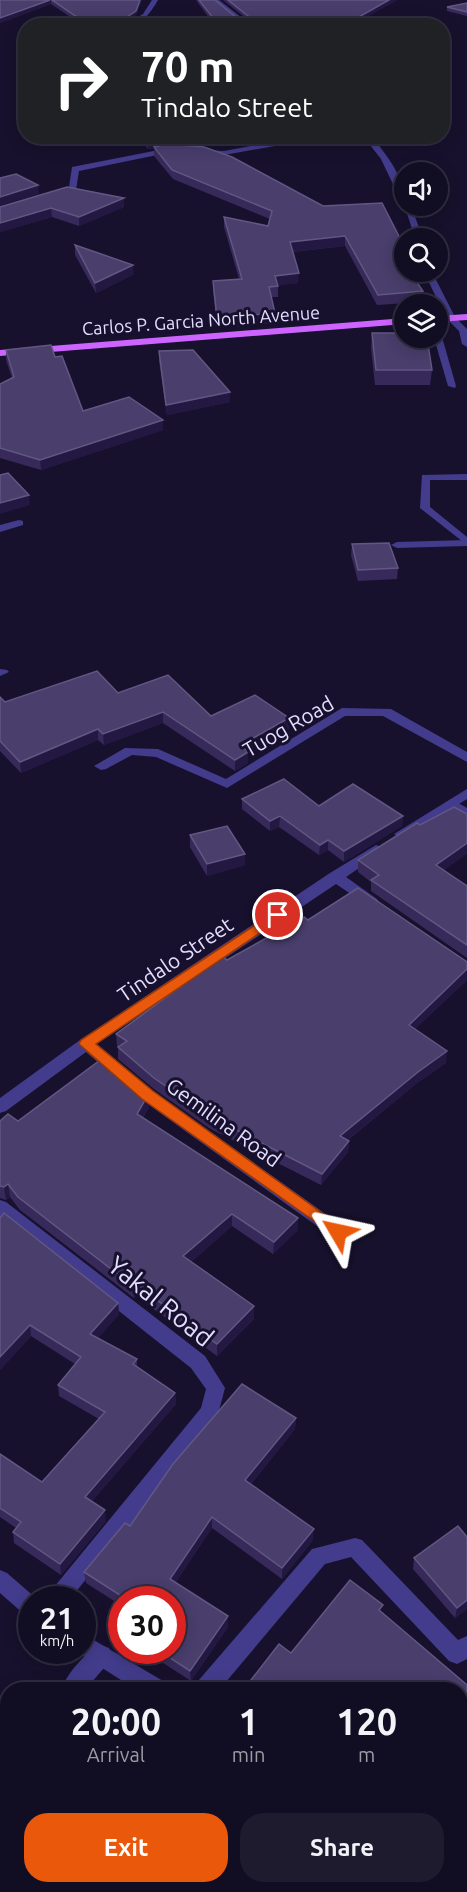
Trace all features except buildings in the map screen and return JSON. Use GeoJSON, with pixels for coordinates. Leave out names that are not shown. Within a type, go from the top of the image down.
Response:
{"type":"FeatureCollection","features":[{"type":"Feature","properties":{"kind":"main road"},"geometry":{"type":"LineString","coordinates":[[448,318],[467,317]]}},
{"type":"Feature","properties":{"kind":"main road","name":"Carlos P. Garcia North Avenue"},"geometry":{"type":"LineString","coordinates":[[0,353],[394,322]]}},
{"type":"Feature","properties":{"kind":"street"},"geometry":{"type":"LineString","coordinates":[[141,18],[146,15],[155,0]]}},
{"type":"Feature","properties":{"kind":"street"},"geometry":{"type":"LineString","coordinates":[[214,0],[238,18]]}},
{"type":"Feature","properties":{"kind":"street"},"geometry":{"type":"LineString","coordinates":[[190,151],[224,153],[269,144]]}},
{"type":"Feature","properties":{"kind":"street"},"geometry":{"type":"LineString","coordinates":[[373,144],[385,158],[394,177]]}},
{"type":"Feature","properties":{"kind":"street"},"geometry":{"type":"LineString","coordinates":[[41,198],[73,188],[75,169],[168,149],[179,150]]}},
{"type":"Feature","properties":{"kind":"street"},"geometry":{"type":"LineString","coordinates":[[433,282],[451,318],[463,330],[467,344]]}},
{"type":"Feature","properties":{"kind":"street"},"geometry":{"type":"LineString","coordinates":[[0,529],[20,523]]}},
{"type":"Feature","properties":{"kind":"street"},"geometry":{"type":"LineString","coordinates":[[397,545],[467,542]]}},
{"type":"Feature","properties":{"kind":"street","name":"Tuog Road"},"geometry":{"type":"LineString","coordinates":[[101,766],[130,751],[158,753],[227,784],[342,712],[386,712],[467,758]]}},
{"type":"Feature","properties":{"kind":"street","name":"Tindalo Street"},"geometry":{"type":"LineString","coordinates":[[0,1107],[86,1044],[335,876],[467,793]]}},
{"type":"Feature","properties":{"kind":"street"},"geometry":{"type":"LineString","coordinates":[[335,876],[380,907]]}},
{"type":"Feature","properties":{"kind":"street","name":"Gemilina Road"},"geometry":{"type":"LineString","coordinates":[[86,1044],[147,1095],[338,1232]]}},
{"type":"Feature","properties":{"kind":"street","name":"Yakal Road"},"geometry":{"type":"LineString","coordinates":[[0,1207],[198,1362],[216,1388],[210,1412],[68,1586]]}},
{"type":"Feature","properties":{"kind":"street"},"geometry":{"type":"LineString","coordinates":[[212,1682],[319,1556],[355,1547],[457,1654],[467,1646]]}},
{"type":"Feature","properties":{"kind":"street"},"geometry":{"type":"LineString","coordinates":[[0,1580],[18,1596]]}},
{"type":"Feature","properties":{"kind":"street"},"geometry":{"type":"LineString","coordinates":[[96,1652],[144,1682]]}},
{"type":"Feature","properties":{"kind":"street"},"geometry":{"type":"LineString","coordinates":[[78,1682],[101,1655]]}},
{"type":"Feature","properties":{"kind":"lane"},"geometry":{"type":"LineString","coordinates":[[441,348],[452,386]]}},
{"type":"Feature","properties":{"kind":"lane"},"geometry":{"type":"LineString","coordinates":[[467,477],[425,477],[425,508],[467,542]]}},
{"type":"Feature","properties":{"kind":"lane"},"geometry":{"type":"LineString","coordinates":[[451,803],[467,813]]}},
{"type":"Feature","properties":{"kind":"route"},"geometry":{"type":"LineString","coordinates":[[278,915],[86,1044],[147,1095],[338,1232]]}}]}
